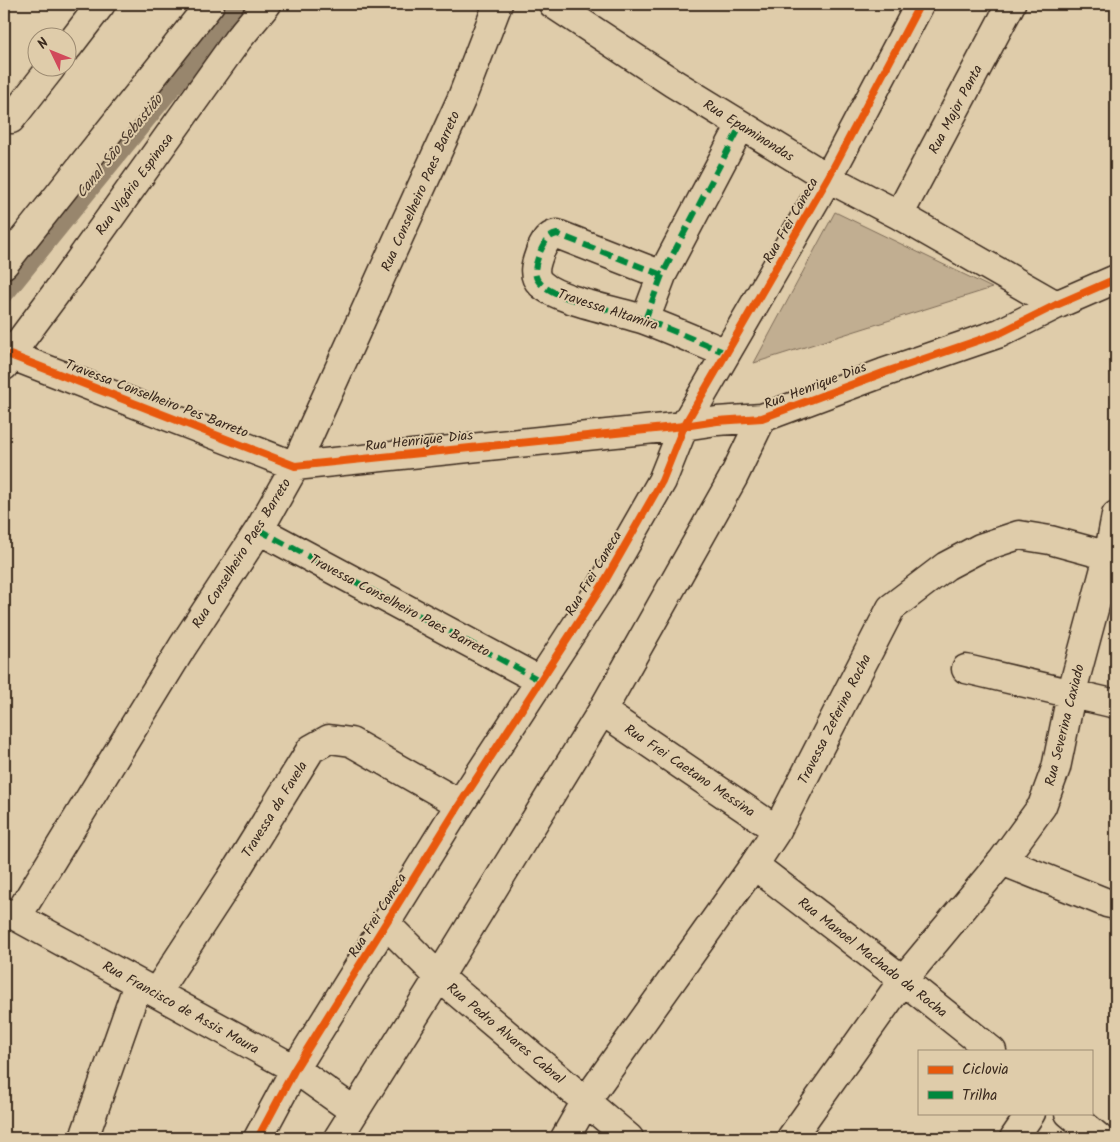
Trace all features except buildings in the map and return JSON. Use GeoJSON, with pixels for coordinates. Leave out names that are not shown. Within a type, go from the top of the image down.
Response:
{"type":"FeatureCollection","features":[{"type":"Feature","properties":{"kind":"street"},"geometry":{"type":"LineString","coordinates":[[78,34],[101,4]]}},
{"type":"Feature","properties":{"kind":"street"},"geometry":{"type":"LineString","coordinates":[[4,264],[210,4]]}},
{"type":"Feature","properties":{"kind":"street","name":"Rua Vigário Espinosa"},"geometry":{"type":"LineString","coordinates":[[7,360],[238,39],[267,4]]}},
{"type":"Feature","properties":{"kind":"street","name":"Rua Conselheiro Paes Barreto"},"geometry":{"type":"LineString","coordinates":[[11,915],[259,530],[295,466],[461,100],[498,4]]}},
{"type":"Feature","properties":{"kind":"street","name":"Rua Epaminondas"},"geometry":{"type":"LineString","coordinates":[[553,4],[741,125],[828,178],[899,215],[1056,305]]}},
{"type":"Feature","properties":{"kind":"street","name":"Rua Frei Caneca"},"geometry":{"type":"LineString","coordinates":[[258,1138],[295,1069],[460,804],[602,586],[662,481],[684,426],[828,178],[920,4]]}},
{"type":"Feature","properties":{"kind":"street","name":"Rua Major Panta"},"geometry":{"type":"LineString","coordinates":[[899,215],[1011,4]]}},
{"type":"Feature","properties":{"kind":"street"},"geometry":{"type":"LineString","coordinates":[[11,119],[43,78]]}},
{"type":"Feature","properties":{"kind":"street"},"geometry":{"type":"LineString","coordinates":[[645,320],[662,275],[741,125]]}},
{"type":"Feature","properties":{"kind":"street","name":"Travessa Altamira"},"geometry":{"type":"LineString","coordinates":[[662,275],[557,234],[550,236],[546,240],[534,272],[540,284],[549,290],[645,320],[726,354]]}},
{"type":"Feature","properties":{"kind":"street","name":"Rua Henrique Dias"},"geometry":{"type":"LineString","coordinates":[[295,466],[717,421],[762,418],[883,373],[1000,333],[1056,305],[1116,279]]}},
{"type":"Feature","properties":{"kind":"street","name":"Travessa Conselheiro Pes Barreto"},"geometry":{"type":"LineString","coordinates":[[7,360],[295,466]]}},
{"type":"Feature","properties":{"kind":"street"},"geometry":{"type":"LineString","coordinates":[[338,1138],[602,711],[733,478],[762,418]]}},
{"type":"Feature","properties":{"kind":"street","name":"Rua Severina Caxiado"},"geometry":{"type":"LineString","coordinates":[[791,1138],[903,980],[1002,861],[1042,806],[1056,768],[1071,695],[1112,557],[1116,515]]}},
{"type":"Feature","properties":{"kind":"street","name":"Travessa Conselheiro Paes Barreto"},"geometry":{"type":"LineString","coordinates":[[259,530],[541,681]]}},
{"type":"Feature","properties":{"kind":"street","name":"Travessa Zeferino Rocha"},"geometry":{"type":"LineString","coordinates":[[565,1138],[586,1101],[777,830],[891,608],[946,566],[980,548],[1019,535],[1050,540],[1112,557]]}},
{"type":"Feature","properties":{"kind":"street"},"geometry":{"type":"LineString","coordinates":[[966,669],[1116,704]]}},
{"type":"Feature","properties":{"kind":"street","name":"Rua Frei Caetano Messina"},"geometry":{"type":"LineString","coordinates":[[602,711],[777,830]]}},
{"type":"Feature","properties":{"kind":"street","name":"Travessa da Favela"},"geometry":{"type":"LineString","coordinates":[[84,1138],[147,989],[230,880],[311,749],[329,739],[352,742],[460,804]]}},
{"type":"Feature","properties":{"kind":"street"},"geometry":{"type":"LineString","coordinates":[[1002,861],[1116,905]]}},
{"type":"Feature","properties":{"kind":"street","name":"Rua Manoel Machado da Rocha"},"geometry":{"type":"LineString","coordinates":[[754,865],[991,1050]]}},
{"type":"Feature","properties":{"kind":"street","name":"Rua Francisco de Assis Moura"},"geometry":{"type":"LineString","coordinates":[[11,915],[295,1069],[354,1112]]}},
{"type":"Feature","properties":{"kind":"street","name":"Rua Pedro Alvares Cabral"},"geometry":{"type":"LineString","coordinates":[[386,924],[439,977],[629,1138]]}},
{"type":"Feature","properties":{"kind":"street"},"geometry":{"type":"LineString","coordinates":[[1014,1138],[1031,1114]]}},
{"type":"Feature","properties":{"kind":"street"},"geometry":{"type":"LineString","coordinates":[[1070,1114],[1099,1138]]}},
{"type":"Feature","properties":{"kind":"shaded area"},"geometry":{"type":"Polygon","coordinates":[[[835,212],[992,288],[754,363],[835,212]]]}},
{"type":"Feature","properties":{"kind":"waterway","name":"Canal São Sebastião"},"geometry":{"type":"LineString","coordinates":[[4,289],[235,4]]}},
{"type":"Feature","properties":{"kind":"marked path"},"geometry":{"type":"LineString","coordinates":[[645,320],[662,275],[741,125]]}},
{"type":"Feature","properties":{"kind":"marked path"},"geometry":{"type":"LineString","coordinates":[[662,275],[557,234],[548,238],[544,243],[535,269],[536,277],[541,284],[561,296],[645,320],[726,353]]}},
{"type":"Feature","properties":{"kind":"marked path"},"geometry":{"type":"LineString","coordinates":[[259,530],[541,681]]}},
{"type":"Feature","properties":{"kind":"cycle path"},"geometry":{"type":"LineString","coordinates":[[258,1138],[295,1069],[460,804],[602,586],[662,481],[684,426],[828,178],[920,4]]}},
{"type":"Feature","properties":{"kind":"cycle path"},"geometry":{"type":"LineString","coordinates":[[10,355],[295,466],[717,421],[762,418],[883,373],[1000,333],[1056,305],[1116,279]]}}]}
